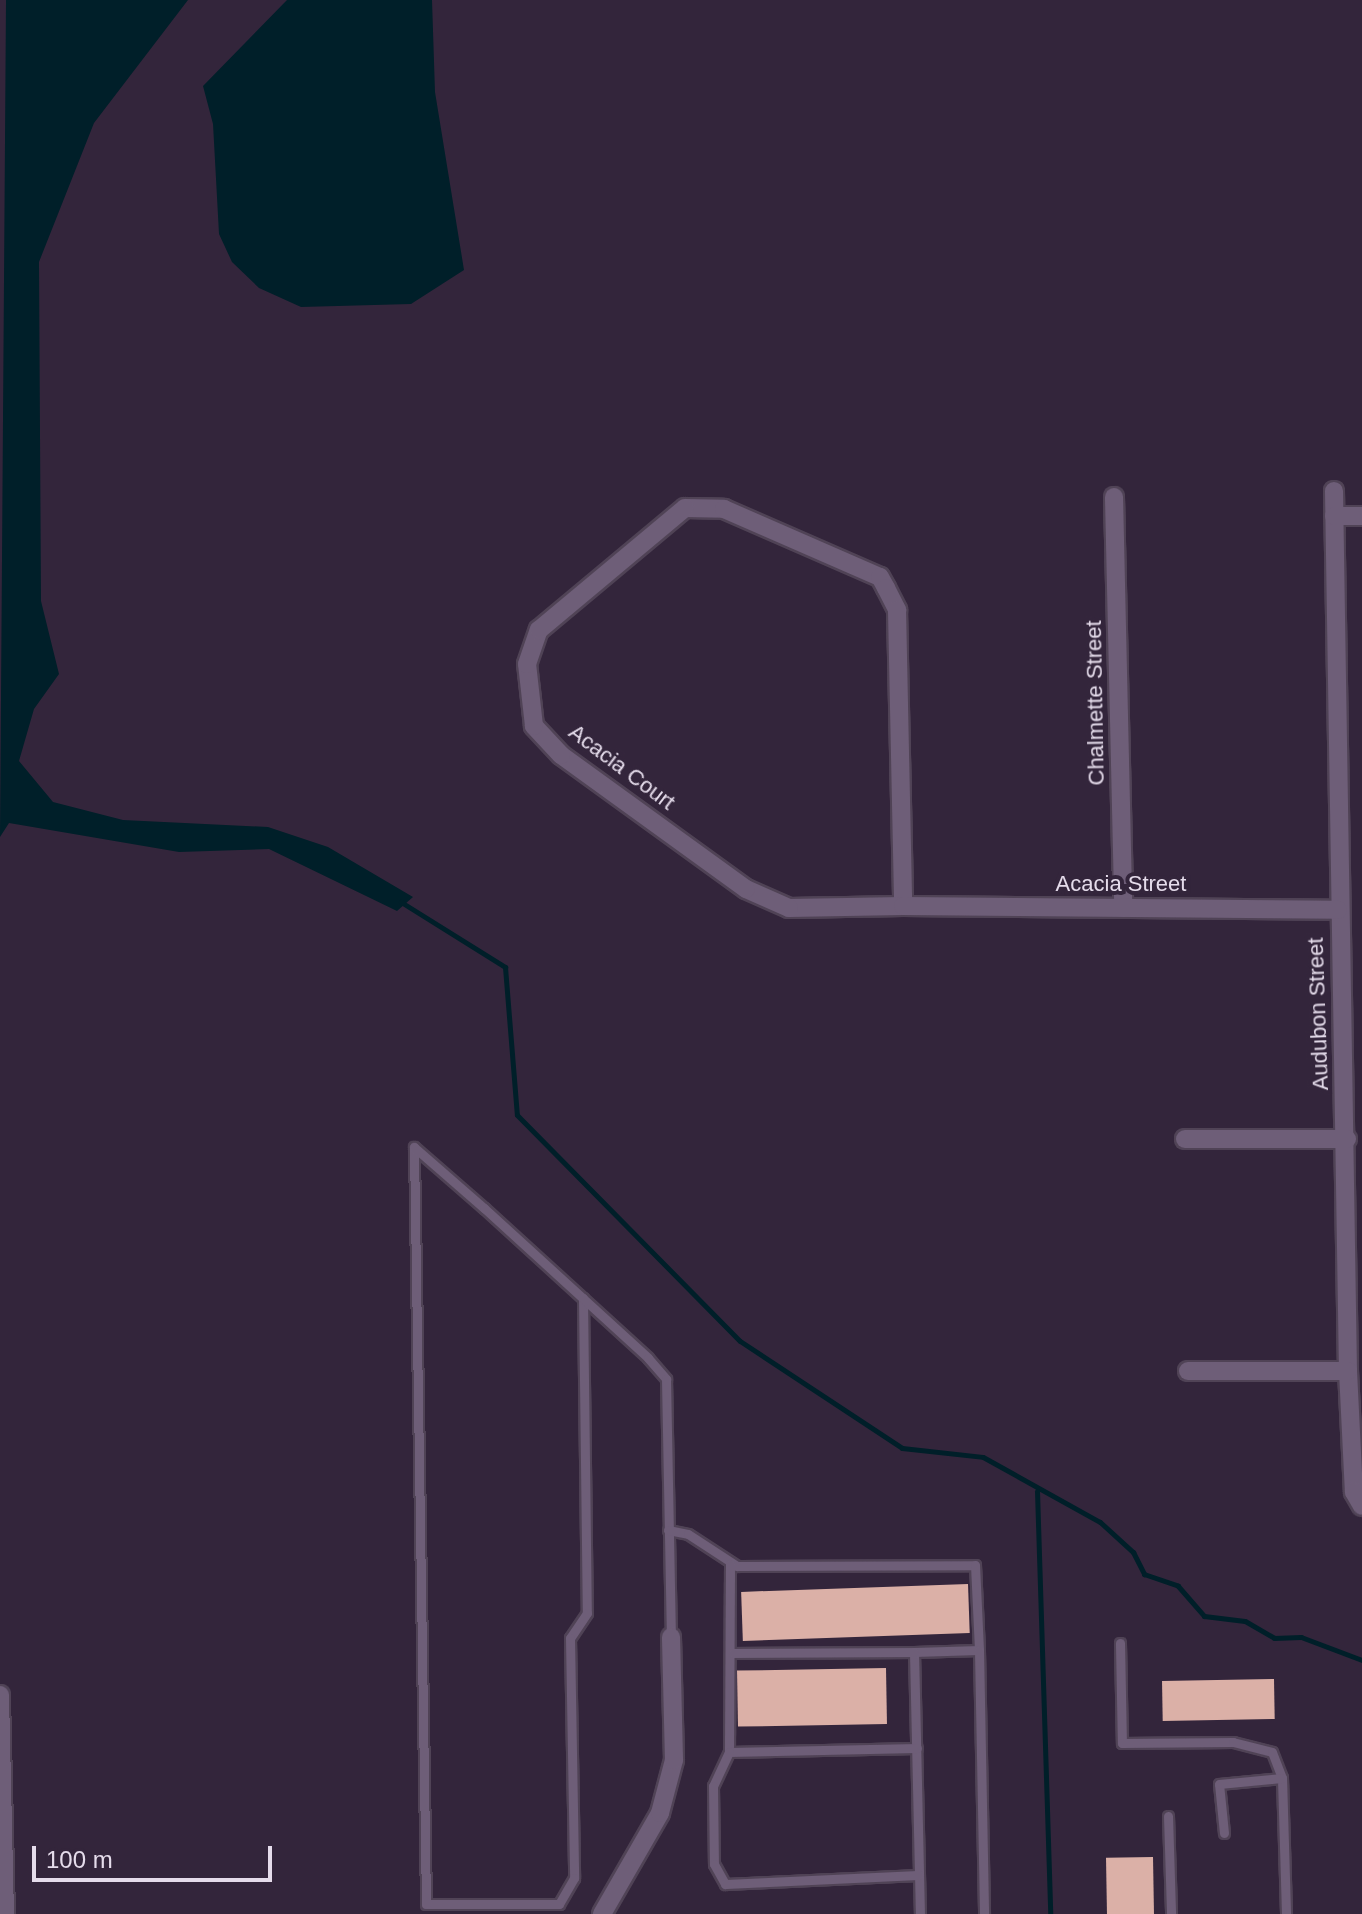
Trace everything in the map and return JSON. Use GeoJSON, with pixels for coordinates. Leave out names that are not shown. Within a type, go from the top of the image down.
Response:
{"type":"FeatureCollection","features":[{"type":"Feature","properties":{"kind":"street","name":"Audubon Street"},"geometry":{"type":"LineString","coordinates":[[1334,491],[1338,910],[1347,1139],[1348,1371],[1354,1492],[1362,1506]]}},
{"type":"Feature","properties":{"kind":"street","name":"Chalmette Street"},"geometry":{"type":"LineString","coordinates":[[1114,497],[1123,908]]}},
{"type":"Feature","properties":{"kind":"street","name":"Acacia Court"},"geometry":{"type":"LineString","coordinates":[[685,508],[724,509],[880,577],[897,610],[903,906],[789,908],[746,889],[561,755],[534,726],[526,695],[539,630],[685,508]]}},
{"type":"Feature","properties":{"kind":"street"},"geometry":{"type":"LineString","coordinates":[[1334,516],[1362,516]]}},
{"type":"Feature","properties":{"kind":"street","name":"Acacia Street"},"geometry":{"type":"LineString","coordinates":[[903,906],[1338,910]]}},
{"type":"Feature","properties":{"kind":"street"},"geometry":{"type":"LineString","coordinates":[[1185,1139],[1347,1139]]}},
{"type":"Feature","properties":{"kind":"street"},"geometry":{"type":"LineString","coordinates":[[1188,1371],[1348,1371]]}},
{"type":"Feature","properties":{"kind":"street"},"geometry":{"type":"LineString","coordinates":[[602,1914],[660,1813],[674,1760],[671,1637]]}},
{"type":"Feature","properties":{"kind":"street"},"geometry":{"type":"LineString","coordinates":[[0,1695],[5,1914]]}},
{"type":"Feature","properties":{"kind":"lane"},"geometry":{"type":"LineString","coordinates":[[583,1298],[587,1613],[570,1638],[574,1878],[559,1904],[426,1904],[414,1147],[583,1298],[666,1379],[671,1637]]}},
{"type":"Feature","properties":{"kind":"lane"},"geometry":{"type":"LineString","coordinates":[[668,1530],[688,1534],[730,1564],[975,1565],[984,1914]]}},
{"type":"Feature","properties":{"kind":"lane"},"geometry":{"type":"LineString","coordinates":[[730,1564],[733,1653],[725,1710],[729,1752],[713,1786],[714,1864],[725,1884],[919,1875]]}},
{"type":"Feature","properties":{"kind":"lane"},"geometry":{"type":"LineString","coordinates":[[1120,1643],[1122,1743],[1257,1744],[1272,1752],[1282,1778],[1286,1914]]}},
{"type":"Feature","properties":{"kind":"lane"},"geometry":{"type":"LineString","coordinates":[[733,1653],[979,1650]]}},
{"type":"Feature","properties":{"kind":"lane"},"geometry":{"type":"LineString","coordinates":[[914,1652],[920,1914]]}},
{"type":"Feature","properties":{"kind":"lane"},"geometry":{"type":"LineString","coordinates":[[729,1752],[917,1748]]}},
{"type":"Feature","properties":{"kind":"lane"},"geometry":{"type":"LineString","coordinates":[[1224,1833],[1219,1784],[1282,1778]]}},
{"type":"Feature","properties":{"kind":"lane"},"geometry":{"type":"LineString","coordinates":[[1168,1816],[1171,1914]]}},
{"type":"Feature","properties":{"kind":"water"},"geometry":{"type":"Polygon","coordinates":[[[6,0],[188,0],[94,123],[39,262],[41,601],[59,674],[34,709],[19,761],[53,802],[123,820],[268,827],[328,847],[413,897],[397,911],[269,849],[179,852],[9,823],[0,837],[6,0]]]}},
{"type":"Feature","properties":{"kind":"water"},"geometry":{"type":"Polygon","coordinates":[[[287,0],[432,0],[435,92],[464,270],[411,304],[301,307],[259,288],[232,262],[219,234],[213,124],[203,86],[287,0]]]}},
{"type":"Feature","properties":{"kind":"building"},"geometry":{"type":"Polygon","coordinates":[[[968,1584],[970,1633],[743,1641],[741,1592],[968,1584]]]}},
{"type":"Feature","properties":{"kind":"building"},"geometry":{"type":"Polygon","coordinates":[[[886,1668],[887,1724],[738,1727],[737,1671],[886,1668]]]}},
{"type":"Feature","properties":{"kind":"building"},"geometry":{"type":"Polygon","coordinates":[[[1274,1679],[1275,1719],[1163,1721],[1162,1681],[1274,1679]]]}},
{"type":"Feature","properties":{"kind":"building"},"geometry":{"type":"Polygon","coordinates":[[[1153,1857],[1154,1914],[1107,1914],[1106,1858],[1153,1857]]]}},
{"type":"Feature","properties":{"kind":"waterway"},"geometry":{"type":"LineString","coordinates":[[401,902],[505,967],[517,1115],[740,1341],[902,1448],[983,1457],[1100,1522],[1133,1552],[1144,1574],[1178,1586],[1204,1616],[1245,1621],[1274,1638],[1301,1637],[1362,1660]]}},
{"type":"Feature","properties":{"kind":"waterway"},"geometry":{"type":"LineString","coordinates":[[1037,1491],[1050,1914]]}}]}
